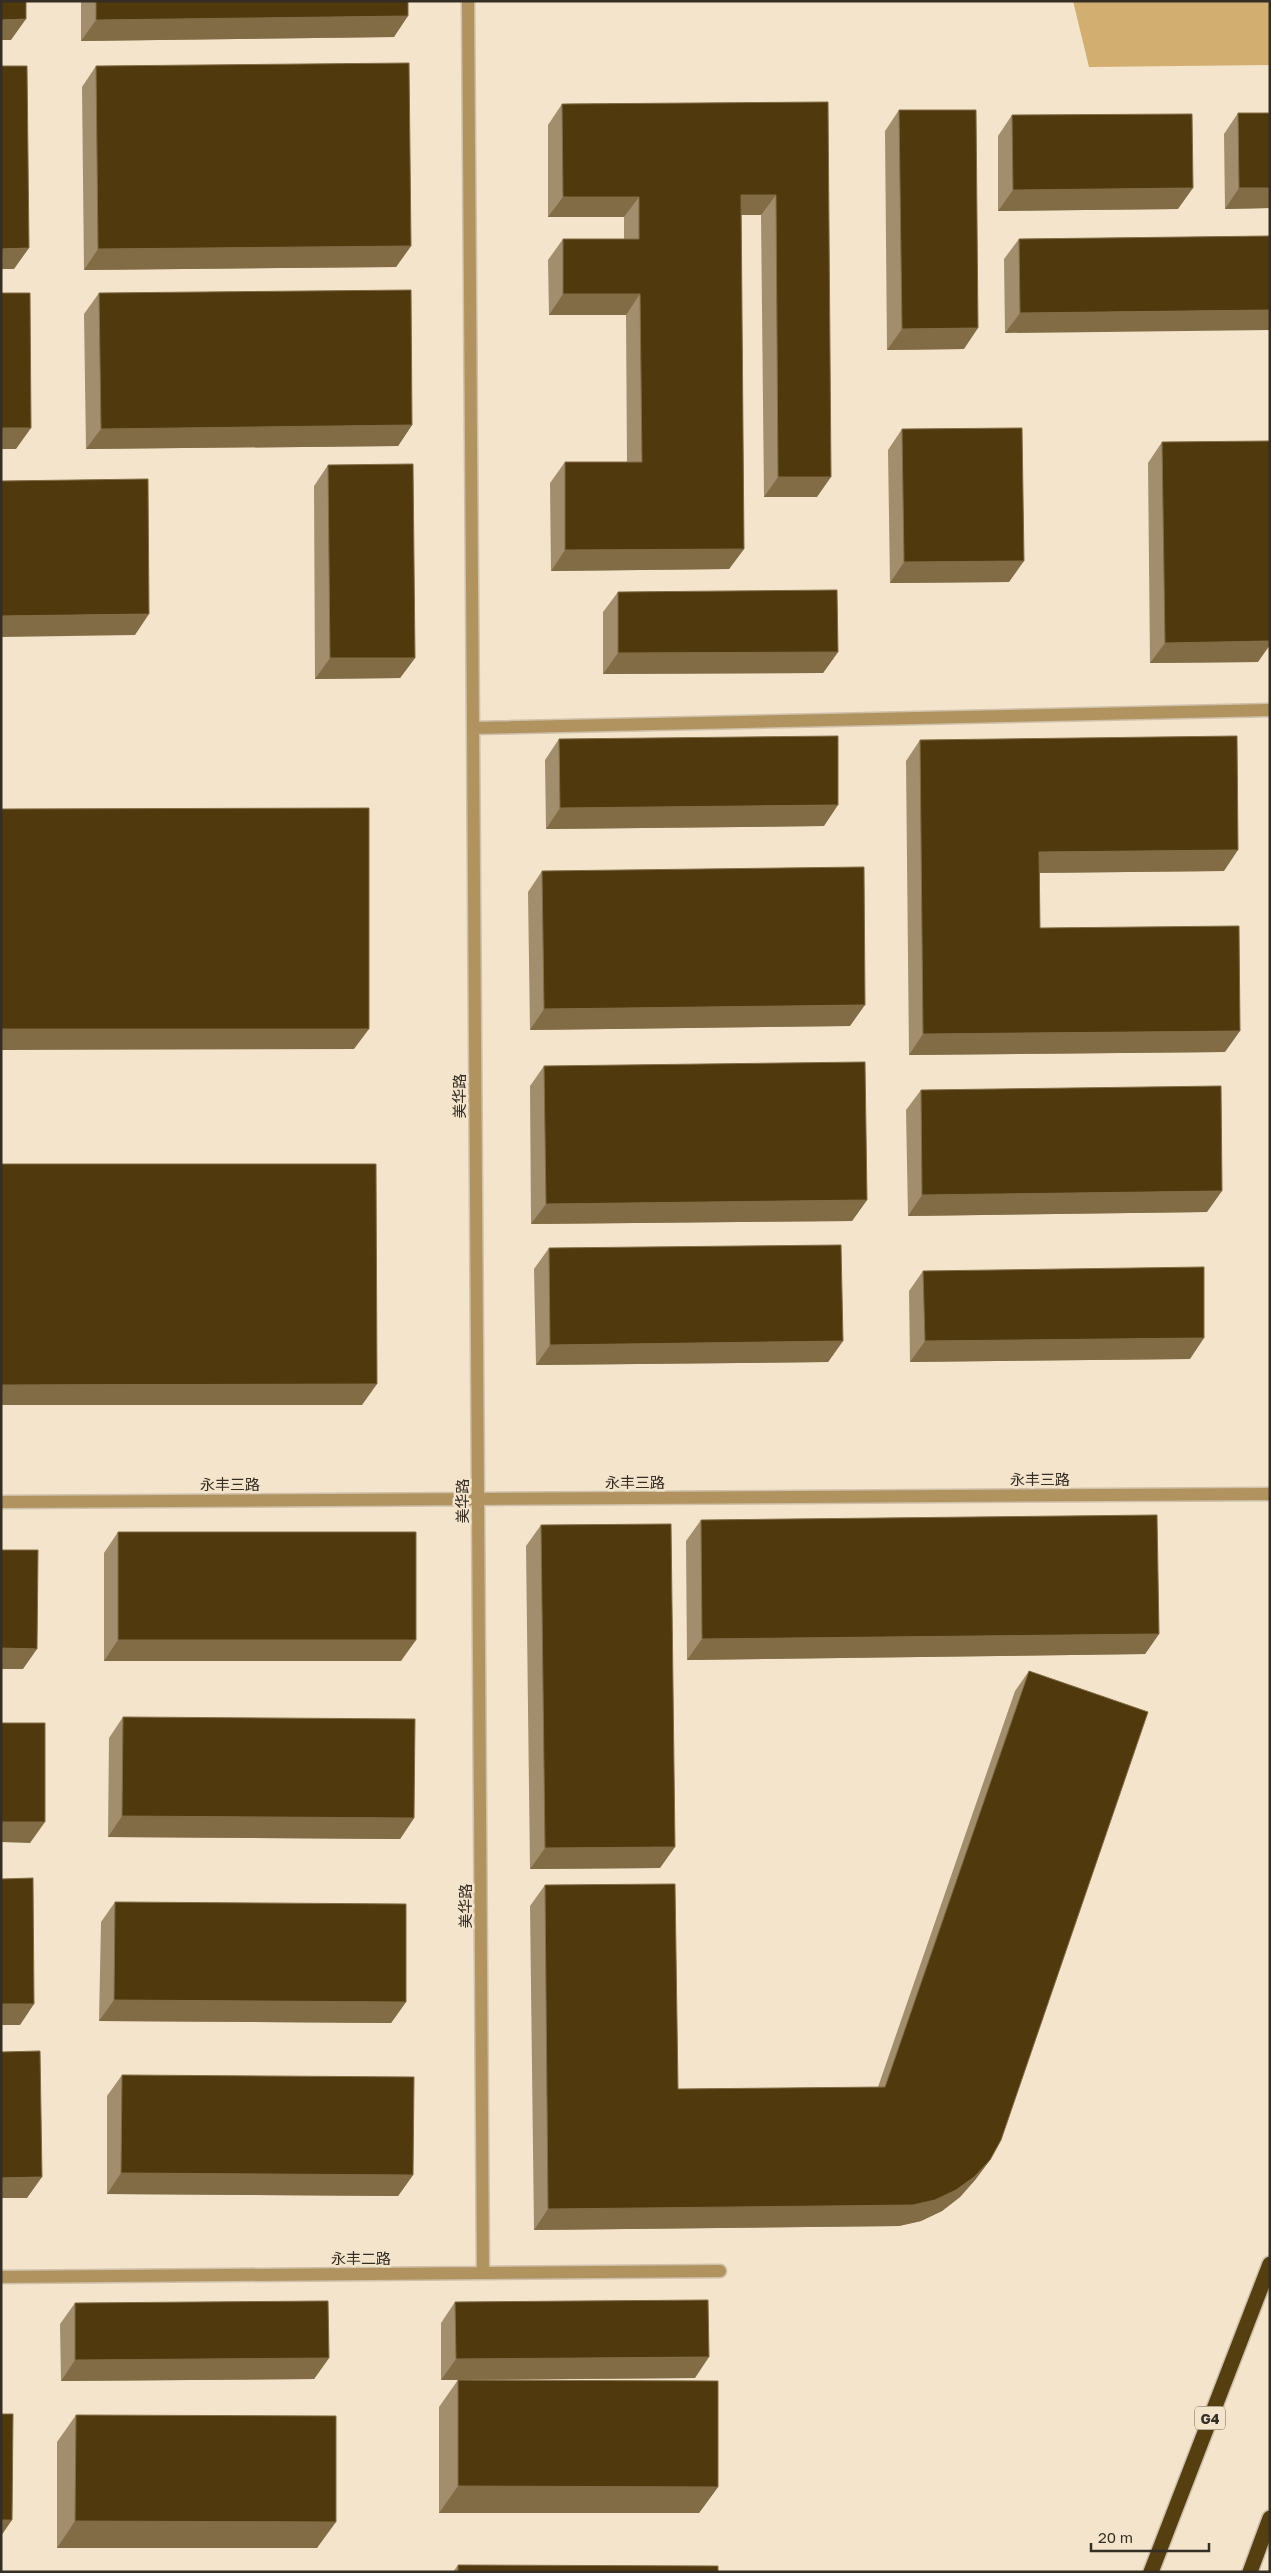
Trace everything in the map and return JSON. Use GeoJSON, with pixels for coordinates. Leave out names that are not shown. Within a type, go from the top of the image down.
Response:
{"type":"FeatureCollection","features":[{"type":"Feature","properties":{"kind":"highway","name":"G4"},"geometry":{"type":"LineString","coordinates":[[1151,2572],[1270,2264]]}},
{"type":"Feature","properties":{"kind":"highway"},"geometry":{"type":"LineString","coordinates":[[1250,2572],[1270,2518]]}},
{"type":"Feature","properties":{"kind":"street","name":"美华路"},"geometry":{"type":"LineString","coordinates":[[468,1],[483,2273]]}},
{"type":"Feature","properties":{"kind":"street"},"geometry":{"type":"LineString","coordinates":[[473,728],[1270,710]]}},
{"type":"Feature","properties":{"kind":"street","name":"永丰三路"},"geometry":{"type":"LineString","coordinates":[[1,1502],[1270,1494]]}},
{"type":"Feature","properties":{"kind":"street","name":"永丰二路"},"geometry":{"type":"LineString","coordinates":[[1,2277],[720,2271]]}},
{"type":"Feature","properties":{"kind":"shaded area"},"geometry":{"type":"Polygon","coordinates":[[[1073,1],[1270,1],[1270,65],[1089,67],[1073,1]]]}},
{"type":"Feature","properties":{"kind":"building"},"geometry":{"type":"Polygon","coordinates":[[[1,1],[26,1],[26,19],[1,20],[1,1]]]}},
{"type":"Feature","properties":{"kind":"building"},"geometry":{"type":"Polygon","coordinates":[[[96,1],[408,1],[408,16],[96,20],[96,1]]]}},
{"type":"Feature","properties":{"kind":"building"},"geometry":{"type":"Polygon","coordinates":[[[409,63],[411,246],[98,249],[96,66],[409,63]]]}},
{"type":"Feature","properties":{"kind":"building"},"geometry":{"type":"Polygon","coordinates":[[[1,66],[27,66],[29,248],[1,249],[1,66]]]}},
{"type":"Feature","properties":{"kind":"building"},"geometry":{"type":"Polygon","coordinates":[[[828,102],[831,477],[778,477],[776,195],[741,195],[744,549],[565,550],[565,462],[642,462],[640,294],[563,294],[563,239],[639,239],[639,197],[563,197],[562,104],[828,102]]]}},
{"type":"Feature","properties":{"kind":"building"},"geometry":{"type":"Polygon","coordinates":[[[899,110],[976,110],[978,328],[902,329],[899,110]]]}},
{"type":"Feature","properties":{"kind":"building"},"geometry":{"type":"Polygon","coordinates":[[[1238,113],[1270,113],[1270,188],[1239,188],[1238,113]]]}},
{"type":"Feature","properties":{"kind":"building"},"geometry":{"type":"Polygon","coordinates":[[[1192,114],[1193,188],[1013,190],[1012,115],[1192,114]]]}},
{"type":"Feature","properties":{"kind":"building"},"geometry":{"type":"Polygon","coordinates":[[[1270,236],[1270,310],[1020,313],[1019,239],[1270,236]]]}},
{"type":"Feature","properties":{"kind":"building"},"geometry":{"type":"Polygon","coordinates":[[[411,290],[412,425],[101,429],[99,293],[411,290]]]}},
{"type":"Feature","properties":{"kind":"building"},"geometry":{"type":"Polygon","coordinates":[[[1,293],[30,293],[31,428],[1,428],[1,293]]]}},
{"type":"Feature","properties":{"kind":"building"},"geometry":{"type":"Polygon","coordinates":[[[1022,428],[1024,561],[904,562],[902,429],[1022,428]]]}},
{"type":"Feature","properties":{"kind":"building"},"geometry":{"type":"Polygon","coordinates":[[[1270,441],[1270,641],[1165,643],[1162,442],[1270,441]]]}},
{"type":"Feature","properties":{"kind":"building"},"geometry":{"type":"Polygon","coordinates":[[[413,464],[415,658],[330,658],[328,465],[413,464]]]}},
{"type":"Feature","properties":{"kind":"building"},"geometry":{"type":"Polygon","coordinates":[[[148,479],[149,614],[1,616],[1,481],[148,479]]]}},
{"type":"Feature","properties":{"kind":"building"},"geometry":{"type":"Polygon","coordinates":[[[837,590],[838,652],[618,653],[618,592],[837,590]]]}},
{"type":"Feature","properties":{"kind":"building"},"geometry":{"type":"Polygon","coordinates":[[[838,736],[838,805],[560,808],[559,739],[838,736]]]}},
{"type":"Feature","properties":{"kind":"building"},"geometry":{"type":"Polygon","coordinates":[[[1237,736],[1238,850],[1039,852],[1040,928],[1239,926],[1240,1031],[923,1034],[920,740],[1237,736]]]}},
{"type":"Feature","properties":{"kind":"building"},"geometry":{"type":"Polygon","coordinates":[[[369,808],[369,1029],[1,1029],[1,809],[369,808]]]}},
{"type":"Feature","properties":{"kind":"building"},"geometry":{"type":"Polygon","coordinates":[[[864,867],[865,1005],[544,1009],[542,871],[864,867]]]}},
{"type":"Feature","properties":{"kind":"building"},"geometry":{"type":"Polygon","coordinates":[[[865,1062],[867,1200],[546,1204],[544,1066],[865,1062]]]}},
{"type":"Feature","properties":{"kind":"building"},"geometry":{"type":"Polygon","coordinates":[[[1221,1086],[1222,1191],[922,1195],[921,1090],[1221,1086]]]}},
{"type":"Feature","properties":{"kind":"building"},"geometry":{"type":"Polygon","coordinates":[[[1,1164],[376,1164],[377,1384],[1,1385],[1,1164]]]}},
{"type":"Feature","properties":{"kind":"building"},"geometry":{"type":"Polygon","coordinates":[[[841,1245],[843,1341],[550,1345],[549,1248],[841,1245]]]}},
{"type":"Feature","properties":{"kind":"building"},"geometry":{"type":"Polygon","coordinates":[[[1204,1267],[1204,1338],[925,1341],[923,1271],[1204,1267]]]}},
{"type":"Feature","properties":{"kind":"building"},"geometry":{"type":"Polygon","coordinates":[[[1157,1515],[1159,1634],[702,1639],[701,1520],[1157,1515]]]}},
{"type":"Feature","properties":{"kind":"building"},"geometry":{"type":"Polygon","coordinates":[[[671,1524],[675,1847],[545,1848],[541,1525],[671,1524]]]}},
{"type":"Feature","properties":{"kind":"building"},"geometry":{"type":"Polygon","coordinates":[[[118,1532],[416,1532],[416,1640],[118,1640],[118,1532]]]}},
{"type":"Feature","properties":{"kind":"building"},"geometry":{"type":"Polygon","coordinates":[[[1,1550],[38,1550],[37,1649],[1,1648],[1,1550]]]}},
{"type":"Feature","properties":{"kind":"building"},"geometry":{"type":"Polygon","coordinates":[[[1029,1671],[1148,1712],[1001,2140],[990,2160],[974,2177],[956,2190],[935,2200],[913,2205],[548,2209],[545,1885],[675,1884],[678,2089],[885,2087],[1029,1671]]]}},
{"type":"Feature","properties":{"kind":"building"},"geometry":{"type":"Polygon","coordinates":[[[123,1717],[415,1719],[414,1818],[122,1816],[123,1717]]]}},
{"type":"Feature","properties":{"kind":"building"},"geometry":{"type":"Polygon","coordinates":[[[1,1723],[45,1723],[45,1822],[1,1822],[1,1723]]]}},
{"type":"Feature","properties":{"kind":"building"},"geometry":{"type":"Polygon","coordinates":[[[33,1878],[34,2004],[1,2004],[1,1879],[33,1878]]]}},
{"type":"Feature","properties":{"kind":"building"},"geometry":{"type":"Polygon","coordinates":[[[115,1902],[406,1904],[406,2002],[114,2000],[115,1902]]]}},
{"type":"Feature","properties":{"kind":"building"},"geometry":{"type":"Polygon","coordinates":[[[40,2051],[42,2177],[1,2178],[1,2052],[40,2051]]]}},
{"type":"Feature","properties":{"kind":"building"},"geometry":{"type":"Polygon","coordinates":[[[122,2075],[414,2077],[413,2175],[121,2173],[122,2075]]]}},
{"type":"Feature","properties":{"kind":"building"},"geometry":{"type":"Polygon","coordinates":[[[708,2300],[709,2357],[456,2359],[455,2302],[708,2300]]]}},
{"type":"Feature","properties":{"kind":"building"},"geometry":{"type":"Polygon","coordinates":[[[328,2301],[329,2358],[75,2360],[75,2303],[328,2301]]]}},
{"type":"Feature","properties":{"kind":"building"},"geometry":{"type":"Polygon","coordinates":[[[458,2380],[718,2381],[718,2487],[458,2486],[458,2380]]]}},
{"type":"Feature","properties":{"kind":"building"},"geometry":{"type":"Polygon","coordinates":[[[1,2414],[13,2414],[12,2520],[1,2520],[1,2414]]]}},
{"type":"Feature","properties":{"kind":"building"},"geometry":{"type":"Polygon","coordinates":[[[76,2415],[336,2416],[336,2522],[75,2521],[76,2415]]]}},
{"type":"Feature","properties":{"kind":"building"},"geometry":{"type":"Polygon","coordinates":[[[458,2565],[718,2566],[718,2572],[458,2572],[458,2565]]]}}]}
